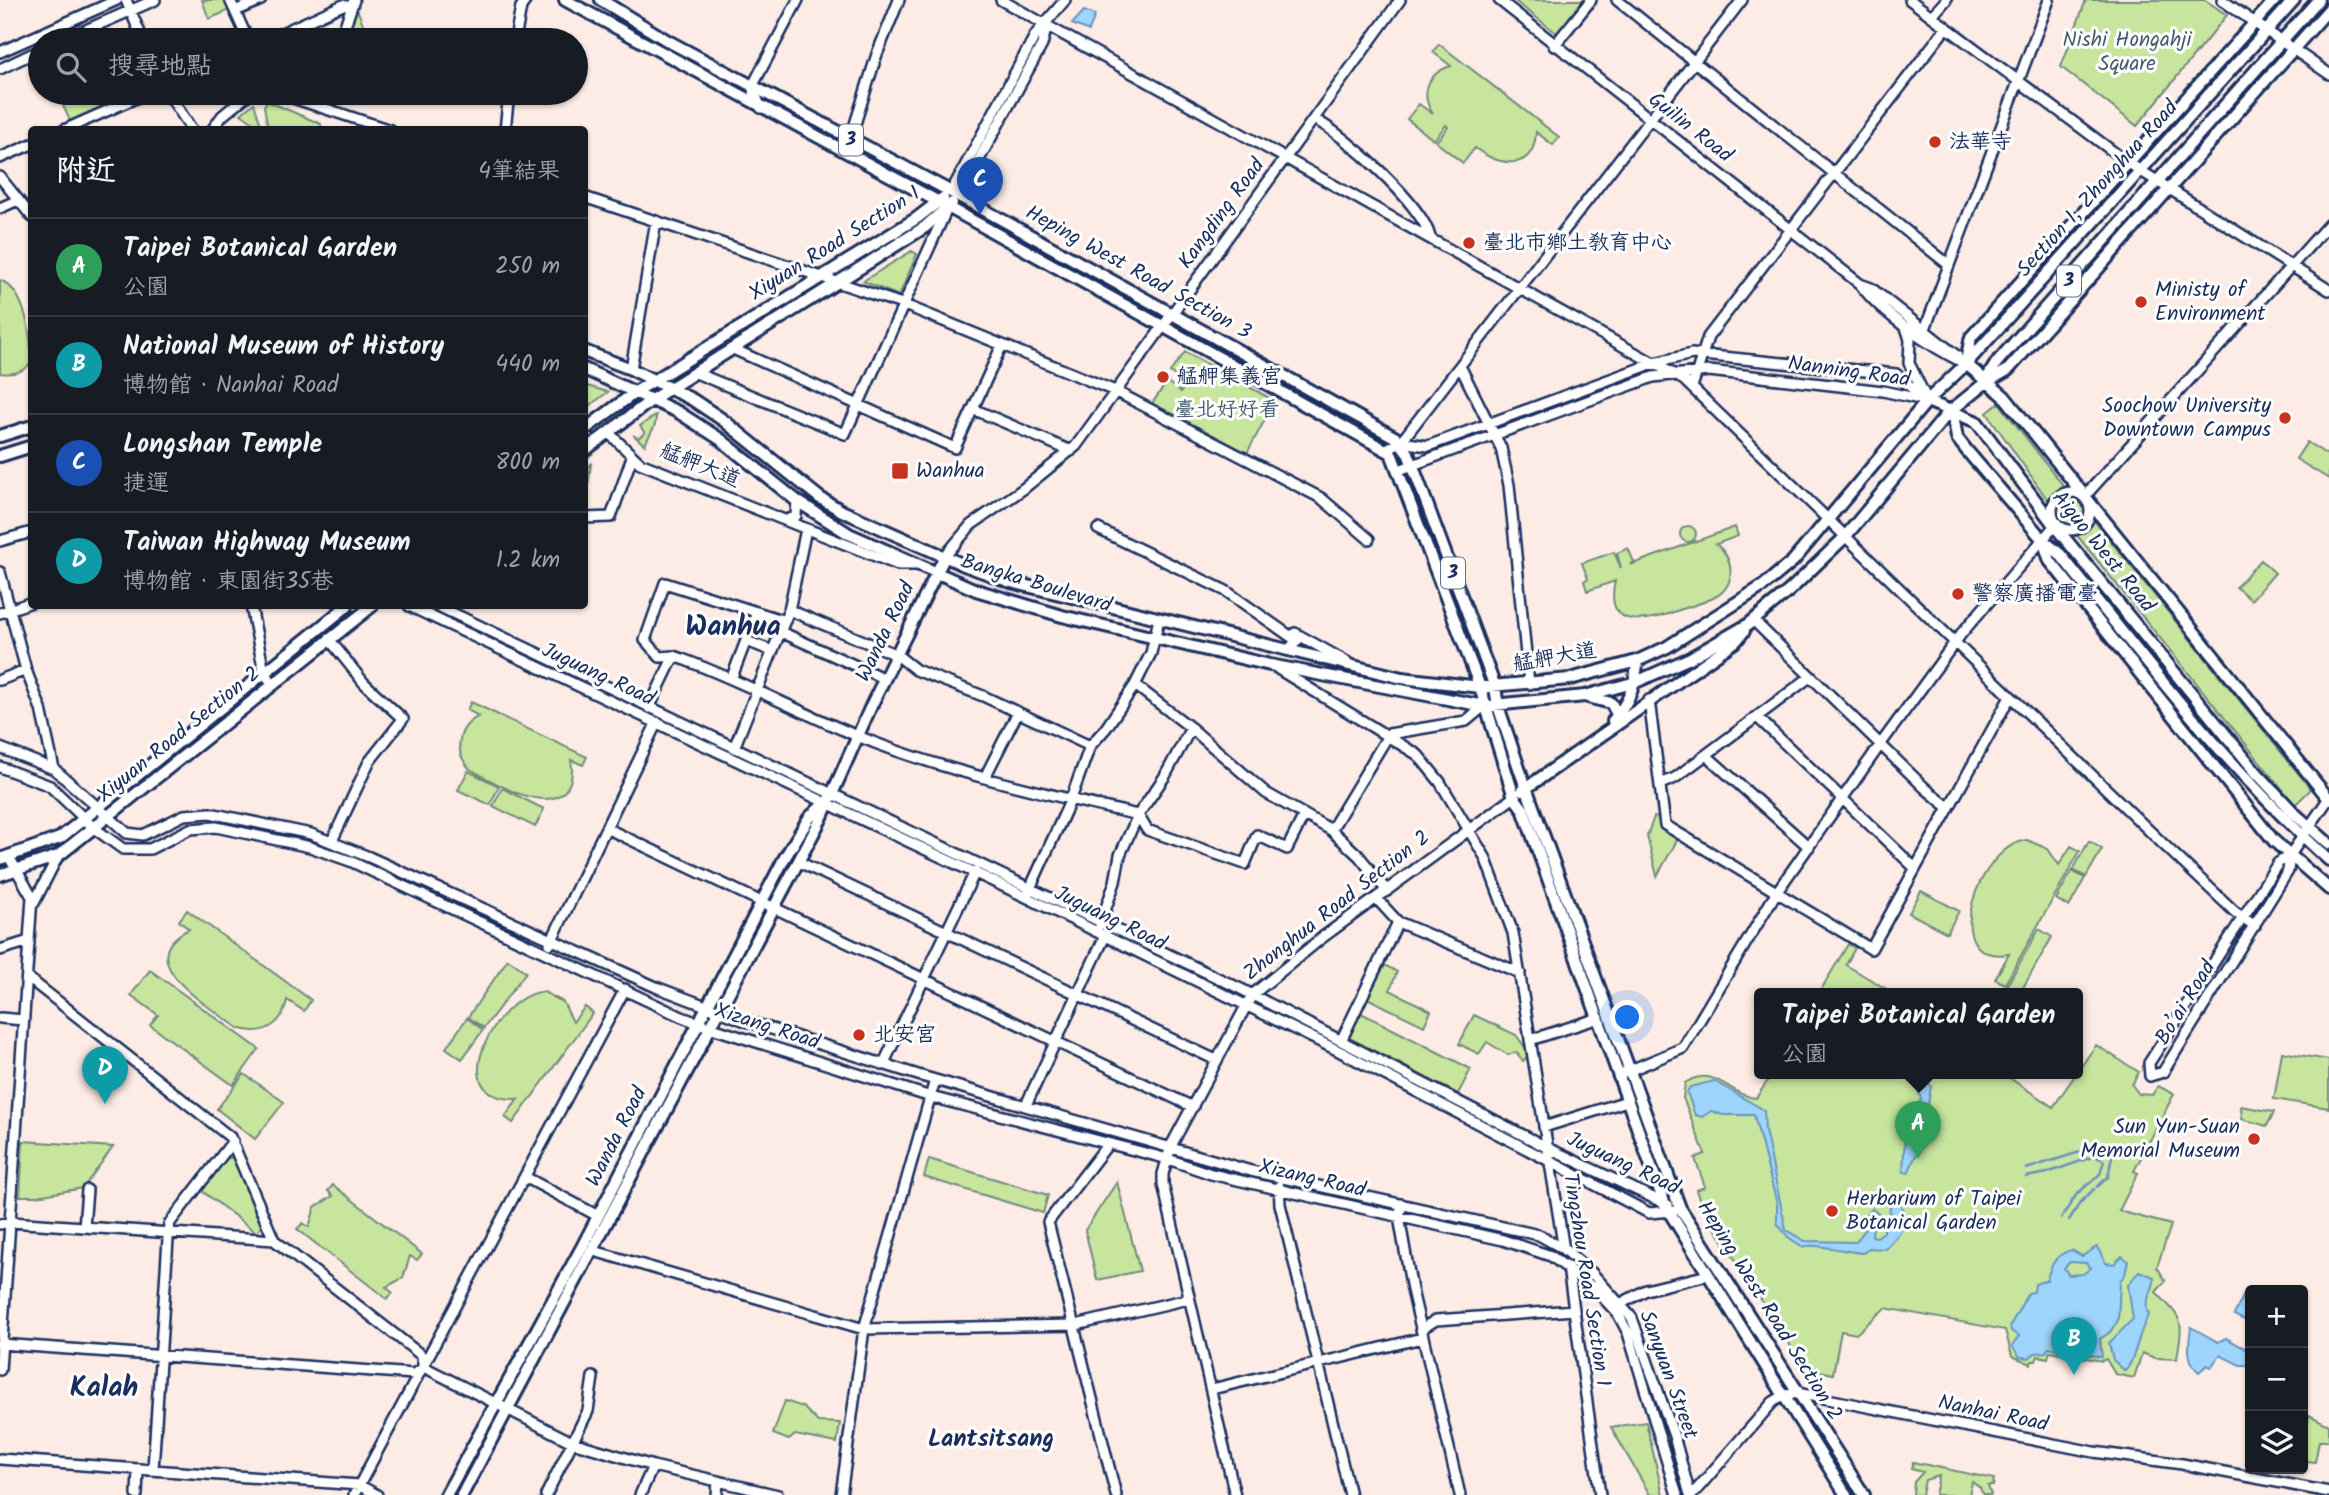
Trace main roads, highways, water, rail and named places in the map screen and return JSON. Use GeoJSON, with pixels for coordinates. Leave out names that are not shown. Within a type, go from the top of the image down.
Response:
{"type":"FeatureCollection","features":[{"type":"Feature","properties":{"kind":"main road","name":"Heping West Road Section 3"},"geometry":{"type":"LineString","coordinates":[[565,0],[1386,449],[1399,470],[1480,687],[1484,706]]}},
{"type":"Feature","properties":{"kind":"main road","name":"Heping West Road Section 3"},"geometry":{"type":"LineString","coordinates":[[578,0],[601,18]]}},
{"type":"Feature","properties":{"kind":"main road","name":"Heping West Road Section 3"},"geometry":{"type":"LineString","coordinates":[[595,0],[605,2],[752,87],[955,194],[1401,442],[1413,464],[1495,687]]}},
{"type":"Feature","properties":{"kind":"main road","name":"Section 1, Zhonghua Road"},"geometry":{"type":"LineString","coordinates":[[1966,364],[1971,337],[2275,0]]}},
{"type":"Feature","properties":{"kind":"main road","name":"Section 1, Zhonghua Road"},"geometry":{"type":"LineString","coordinates":[[1927,401],[1966,364],[2294,0]]}},
{"type":"Feature","properties":{"kind":"main road","name":"Section 1, Zhonghua Road"},"geometry":{"type":"LineString","coordinates":[[1985,383],[1997,362],[2318,0]]}},
{"type":"Feature","properties":{"kind":"main road","name":"Section 1, Zhonghua Road"},"geometry":{"type":"LineString","coordinates":[[1952,409],[1985,383],[2008,370],[2329,9]]}},
{"type":"Feature","properties":{"kind":"main road","name":"Xiyuan Road Section 1"},"geometry":{"type":"LineString","coordinates":[[670,388],[925,228],[955,194]]}},
{"type":"Feature","properties":{"kind":"main road","name":"Xiyuan Road Section 1"},"geometry":{"type":"LineString","coordinates":[[645,386],[820,276],[943,205]]}},
{"type":"Feature","properties":{"kind":"main road","name":"Bangka Boulevard"},"geometry":{"type":"LineString","coordinates":[[588,353],[631,369],[653,399],[720,439],[797,502],[849,534],[925,565],[976,590],[1025,605],[1270,664],[1484,706]]}},
{"type":"Feature","properties":{"kind":"main road","name":"Aiguo West Road"},"geometry":{"type":"LineString","coordinates":[[1966,364],[2004,397],[2329,798]]}},
{"type":"Feature","properties":{"kind":"main road","name":"Bangka Boulevard"},"geometry":{"type":"LineString","coordinates":[[588,370],[645,386],[670,388],[723,420],[820,498],[945,556],[1011,582],[1402,678],[1480,687]]}},
{"type":"Feature","properties":{"kind":"main road"},"geometry":{"type":"LineString","coordinates":[[588,427],[645,386]]}},
{"type":"Feature","properties":{"kind":"main road"},"geometry":{"type":"LineString","coordinates":[[588,448],[670,388]]}},
{"type":"Feature","properties":{"kind":"main road"},"geometry":{"type":"LineString","coordinates":[[1927,401],[1952,409]]}},
{"type":"Feature","properties":{"kind":"main road","name":"3"},"geometry":{"type":"LineString","coordinates":[[1603,733],[1618,716],[1636,682],[1637,661],[1702,627],[1763,586],[1793,561],[1927,401]]}},
{"type":"Feature","properties":{"kind":"main road","name":"Aiguo West Road"},"geometry":{"type":"LineString","coordinates":[[1952,409],[1977,422],[2256,772],[2329,844]]}},
{"type":"Feature","properties":{"kind":"main road","name":"Aiguo West Road"},"geometry":{"type":"LineString","coordinates":[[1952,409],[1957,438],[2043,540],[2060,554],[2192,719],[2302,837],[2329,860]]}},
{"type":"Feature","properties":{"kind":"main road","name":"3"},"geometry":{"type":"LineString","coordinates":[[1603,733],[1736,641],[1751,622],[1844,537],[1952,409]]}},
{"type":"Feature","properties":{"kind":"main road"},"geometry":{"type":"LineString","coordinates":[[0,436],[28,427]]}},
{"type":"Feature","properties":{"kind":"main road"},"geometry":{"type":"LineString","coordinates":[[0,456],[28,447]]}},
{"type":"Feature","properties":{"kind":"main road","name":"Aiguo West Road"},"geometry":{"type":"LineString","coordinates":[[2043,540],[2050,561],[2274,841],[2329,889]]}},
{"type":"Feature","properties":{"kind":"main road","name":"Wanda Road"},"geometry":{"type":"LineString","coordinates":[[462,1495],[799,862],[945,556]]}},
{"type":"Feature","properties":{"kind":"main road","name":"Xiyuan Road Section 2"},"geometry":{"type":"LineString","coordinates":[[5,858],[49,844],[339,609]]}},
{"type":"Feature","properties":{"kind":"main road","name":"Xiyuan Road Section 2"},"geometry":{"type":"LineString","coordinates":[[0,875],[58,856],[368,609]]}},
{"type":"Feature","properties":{"kind":"main road"},"geometry":{"type":"LineString","coordinates":[[1636,682],[1690,658],[1751,622]]}},
{"type":"Feature","properties":{"kind":"main road","name":"艋舺大道"},"geometry":{"type":"LineString","coordinates":[[1480,687],[1570,679],[1637,661]]}},
{"type":"Feature","properties":{"kind":"main road","name":"艋舺大道"},"geometry":{"type":"LineString","coordinates":[[1484,706],[1586,696],[1636,682]]}},
{"type":"Feature","properties":{"kind":"main road","name":"3"},"geometry":{"type":"LineString","coordinates":[[1495,687],[1498,706]]}},
{"type":"Feature","properties":{"kind":"main road"},"geometry":{"type":"LineString","coordinates":[[1586,696],[1607,700],[1617,710],[1618,716]]}},
{"type":"Feature","properties":{"kind":"main road","name":"Heping West Road Section 2"},"geometry":{"type":"LineString","coordinates":[[1484,706],[1514,797],[1523,809],[1598,1018],[1625,1073],[1627,1101],[1671,1209],[1708,1275],[1846,1495]]}},
{"type":"Feature","properties":{"kind":"main road","name":"Heping West Road Section 2"},"geometry":{"type":"LineString","coordinates":[[1498,706],[1671,1209],[1864,1495]]}},
{"type":"Feature","properties":{"kind":"main road","name":"Zhonghua Road Section 2"},"geometry":{"type":"LineString","coordinates":[[1514,797],[1603,733]]}},
{"type":"Feature","properties":{"kind":"main road","name":"Wanda Road"},"geometry":{"type":"LineString","coordinates":[[446,1495],[598,1216],[761,902],[808,818],[830,797]]}},
{"type":"Feature","properties":{"kind":"water"},"geometry":{"type":"Polygon","coordinates":[[[1084,11],[1095,15],[1089,31],[1072,24],[1084,11]]]}},
{"type":"Feature","properties":{"kind":"water"},"geometry":{"type":"Polygon","coordinates":[[[1920,1079],[1926,1079],[1931,1086],[1924,1129],[1928,1139],[1916,1155],[1908,1173],[1903,1171],[1905,1136],[1921,1099],[1918,1091],[1920,1079]]]}},
{"type":"Feature","properties":{"kind":"water"},"geometry":{"type":"Polygon","coordinates":[[[1714,1081],[1764,1110],[1765,1130],[1786,1230],[1805,1241],[1856,1242],[1869,1224],[1873,1227],[1872,1236],[1877,1237],[1884,1232],[1884,1226],[1877,1221],[1868,1220],[1866,1214],[1872,1208],[1882,1216],[1889,1216],[1891,1196],[1896,1193],[1907,1222],[1894,1240],[1885,1249],[1869,1248],[1863,1253],[1821,1246],[1803,1247],[1788,1237],[1777,1223],[1777,1204],[1754,1115],[1723,1115],[1711,1111],[1702,1117],[1695,1115],[1687,1092],[1690,1087],[1714,1081]]]}},
{"type":"Feature","properties":{"kind":"water"},"geometry":{"type":"Polygon","coordinates":[[[2097,1247],[2106,1263],[2114,1264],[2122,1256],[2128,1261],[2120,1281],[2118,1320],[2112,1331],[2100,1339],[2102,1357],[2075,1352],[2070,1346],[2064,1350],[2049,1347],[2046,1352],[2035,1353],[2029,1358],[2020,1357],[2012,1346],[2019,1336],[2011,1331],[2010,1326],[2028,1293],[2034,1292],[2035,1284],[2047,1280],[2052,1265],[2062,1254],[2072,1250],[2082,1256],[2097,1247]],[[2070,1262],[2064,1268],[2069,1275],[2083,1274],[2091,1268],[2086,1263],[2070,1262]]]}},
{"type":"Feature","properties":{"kind":"water"},"geometry":{"type":"Polygon","coordinates":[[[2139,1271],[2154,1277],[2154,1282],[2147,1305],[2149,1315],[2132,1360],[2125,1371],[2113,1360],[2109,1343],[2133,1319],[2128,1285],[2139,1271]]]}},
{"type":"Feature","properties":{"kind":"water"},"geometry":{"type":"Polygon","coordinates":[[[2244,1294],[2245,1294],[2244,1320],[2234,1315],[2244,1294]]]}},
{"type":"Feature","properties":{"kind":"water"},"geometry":{"type":"Polygon","coordinates":[[[2191,1327],[2218,1342],[2226,1338],[2245,1348],[2245,1365],[2220,1355],[2211,1367],[2207,1365],[2199,1372],[2190,1357],[2191,1327]]]}},
{"type":"Feature","properties":{"kind":"waterway"},"geometry":{"type":"LineString","coordinates":[[2093,1144],[2103,1143]]}},
{"type":"Feature","properties":{"kind":"waterway"},"geometry":{"type":"LineString","coordinates":[[2026,1169],[2086,1150],[2089,1146]]}},
{"type":"Feature","properties":{"kind":"waterway"},"geometry":{"type":"LineString","coordinates":[[2108,1146],[2111,1150]]}},
{"type":"Feature","properties":{"kind":"waterway"},"geometry":{"type":"LineString","coordinates":[[2026,1177],[2047,1173],[2095,1156],[2104,1161],[2100,1174],[2077,1194],[2061,1218]]}},
{"type":"Feature","properties":{"kind":"waterway"},"geometry":{"type":"LineString","coordinates":[[2097,1187],[2108,1177],[2112,1156]]}},
{"type":"Feature","properties":{"kind":"waterway"},"geometry":{"type":"LineString","coordinates":[[2069,1220],[2080,1203],[2094,1189]]}},
{"type":"Feature","properties":{"kind":"place","name":"法華寺"},"geometry":{"type":"Point","coordinates":[1935,142]}},
{"type":"Feature","properties":{"kind":"place","name":"Longshan Temple"},"geometry":{"type":"Point","coordinates":[980,215]}},
{"type":"Feature","properties":{"kind":"place","name":"臺北市鄉土教育中心"},"geometry":{"type":"Point","coordinates":[1469,243]}},
{"type":"Feature","properties":{"kind":"place","name":"Ministy of Environment"},"geometry":{"type":"Point","coordinates":[2141,302]}},
{"type":"Feature","properties":{"kind":"place","name":"艋舺集義宮"},"geometry":{"type":"Point","coordinates":[1163,377]}},
{"type":"Feature","properties":{"kind":"place","name":"Soochow University Downtown Campus"},"geometry":{"type":"Point","coordinates":[2285,418]}},
{"type":"Feature","properties":{"kind":"place","name":"Wanhua"},"geometry":{"type":"Point","coordinates":[900,471]}},
{"type":"Feature","properties":{"kind":"place","name":"警察廣播電臺"},"geometry":{"type":"Point","coordinates":[1958,594]}},
{"type":"Feature","properties":{"kind":"place","name":"北安宮"},"geometry":{"type":"Point","coordinates":[859,1035]}},
{"type":"Feature","properties":{"kind":"place","name":"Taiwan Highway Museum"},"geometry":{"type":"Point","coordinates":[105,1104]}},
{"type":"Feature","properties":{"kind":"place","name":"Sun Yun-Suan Memorial Museum"},"geometry":{"type":"Point","coordinates":[2254,1139]}},
{"type":"Feature","properties":{"kind":"place","name":"Taipei Botanical Garden"},"geometry":{"type":"Point","coordinates":[1918,1159]}},
{"type":"Feature","properties":{"kind":"place","name":"Herbarium of Taipei Botanical Garden"},"geometry":{"type":"Point","coordinates":[1832,1211]}},
{"type":"Feature","properties":{"kind":"place","name":"National Museum of History"},"geometry":{"type":"Point","coordinates":[2074,1375]}},
{"type":"Feature","properties":{"kind":"district","name":"Wanhua"},"geometry":{"type":"Point","coordinates":[733,627]}},
{"type":"Feature","properties":{"kind":"district","name":"Kalah"},"geometry":{"type":"Point","coordinates":[104,1388]}},
{"type":"Feature","properties":{"kind":"district","name":"Lantsitsang"},"geometry":{"type":"Point","coordinates":[991,1439]}},
{"type":"Feature","properties":{"kind":"park label","name":"Nishi Hongahji Square"},"geometry":{"type":"Point","coordinates":[2127,52]}},
{"type":"Feature","properties":{"kind":"park label","name":"臺北好好看"},"geometry":{"type":"Point","coordinates":[1227,410]}}]}
